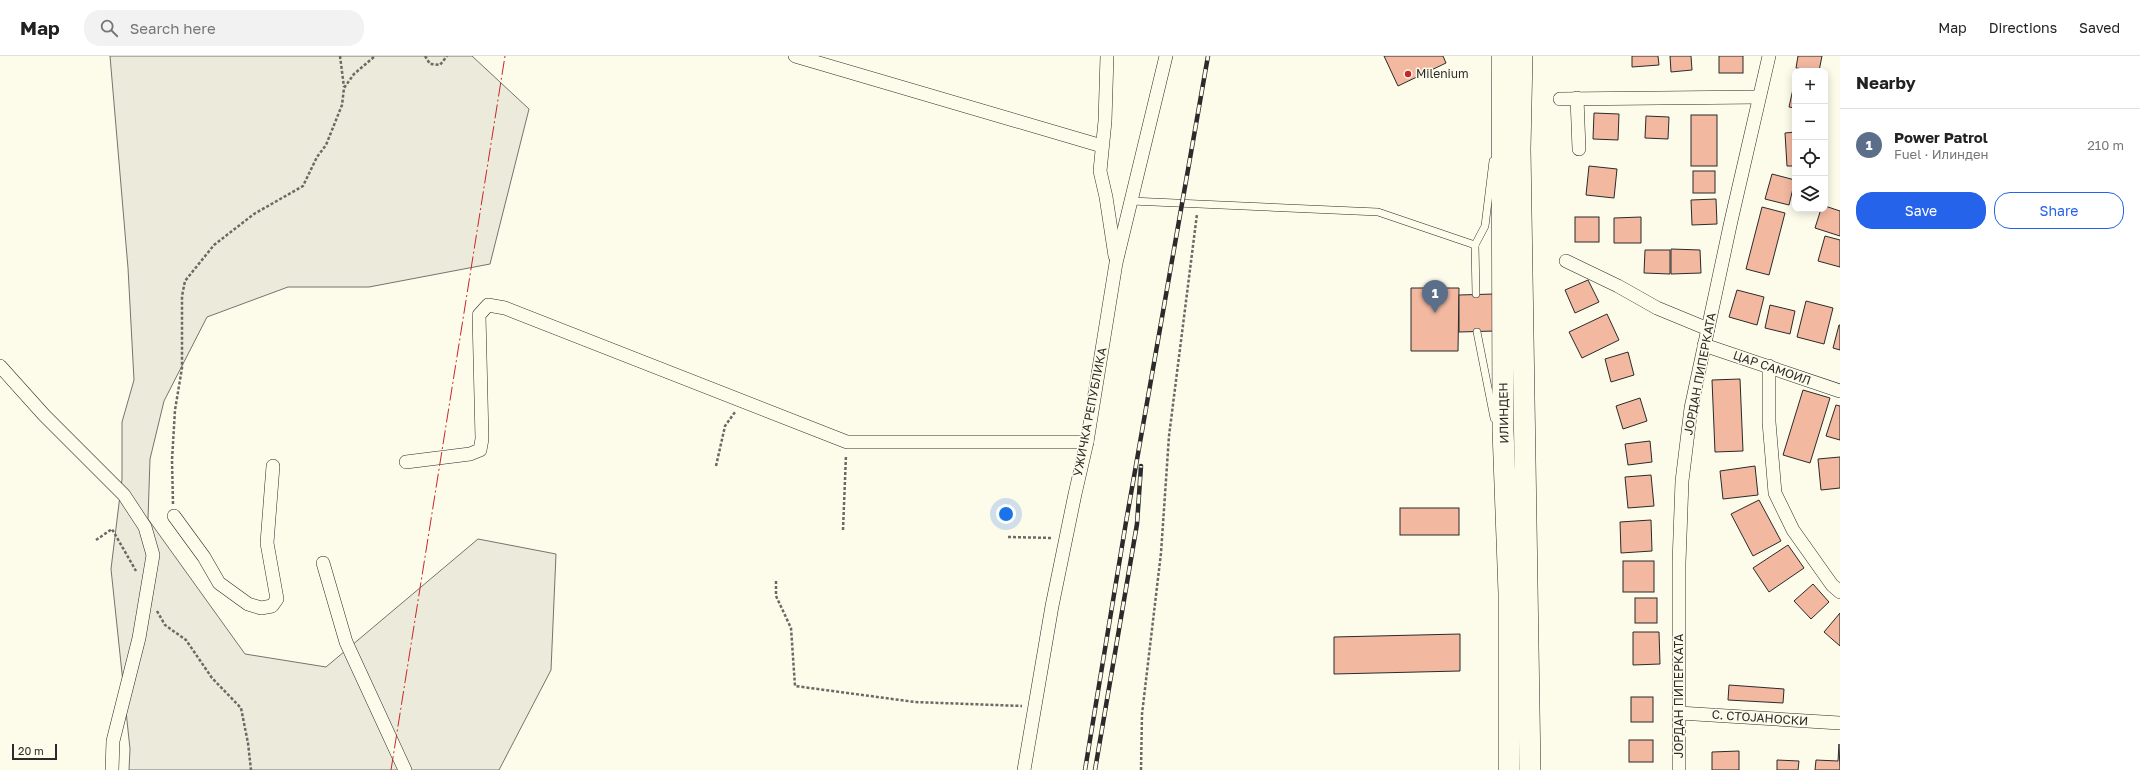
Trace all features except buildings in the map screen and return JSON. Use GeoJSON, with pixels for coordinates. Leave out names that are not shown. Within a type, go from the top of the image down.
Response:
{"type":"FeatureCollection","features":[{"type":"Feature","properties":{"kind":"main road","name":"ИЛИНДЕН"},"geometry":{"type":"LineString","coordinates":[[1502,56],[1503,430],[1506,466],[1509,601],[1509,770]]}},
{"type":"Feature","properties":{"kind":"main road","name":"ИЛИНДЕН"},"geometry":{"type":"LineString","coordinates":[[1522,56],[1520,149],[1530,770]]}},
{"type":"Feature","properties":{"kind":"street"},"geometry":{"type":"LineString","coordinates":[[795,56],[1102,146]]}},
{"type":"Feature","properties":{"kind":"street"},"geometry":{"type":"LineString","coordinates":[[1107,56],[1100,171],[1106,197],[1116,263]]}},
{"type":"Feature","properties":{"kind":"street","name":"УЖИЧКА РЕПУБЛИКА"},"geometry":{"type":"LineString","coordinates":[[1024,770],[1066,539],[1087,442],[1116,263],[1166,56]]}},
{"type":"Feature","properties":{"kind":"street","name":"ЈОРДАН ПИПЕРКАТА"},"geometry":{"type":"LineString","coordinates":[[1679,770],[1679,563],[1682,481],[1691,408],[1769,56]]}},
{"type":"Feature","properties":{"kind":"street"},"geometry":{"type":"LineString","coordinates":[[1560,99],[1759,97]]}},
{"type":"Feature","properties":{"kind":"street"},"geometry":{"type":"LineString","coordinates":[[1577,98],[1579,149]]}},
{"type":"Feature","properties":{"kind":"street"},"geometry":{"type":"LineString","coordinates":[[1566,261],[1618,286],[1657,308],[1708,329]]}},
{"type":"Feature","properties":{"kind":"street"},"geometry":{"type":"LineString","coordinates":[[406,462],[470,454],[480,450],[482,439],[479,315],[488,305],[505,308],[847,442],[1087,442]]}},
{"type":"Feature","properties":{"kind":"street","name":"ЦАР САМОИЛ"},"geometry":{"type":"LineString","coordinates":[[1704,345],[1840,391]]}},
{"type":"Feature","properties":{"kind":"street"},"geometry":{"type":"LineString","coordinates":[[0,366],[44,415],[124,495],[145,527],[153,555],[139,638],[113,741],[112,770]]}},
{"type":"Feature","properties":{"kind":"street"},"geometry":{"type":"LineString","coordinates":[[1769,366],[1769,422],[1775,493],[1793,530],[1832,585],[1840,592]]}},
{"type":"Feature","properties":{"kind":"street"},"geometry":{"type":"LineString","coordinates":[[174,516],[204,557],[219,583],[248,604],[261,608],[272,606],[277,599],[267,543],[273,466]]}},
{"type":"Feature","properties":{"kind":"street"},"geometry":{"type":"LineString","coordinates":[[323,563],[346,642],[404,770]]}},
{"type":"Feature","properties":{"kind":"street","name":"С. СТОЈАНОСКИ"},"geometry":{"type":"LineString","coordinates":[[1679,713],[1840,723]]}},
{"type":"Feature","properties":{"kind":"lane"},"geometry":{"type":"LineString","coordinates":[[1476,294],[1475,245],[1485,226],[1502,85]]}},
{"type":"Feature","properties":{"kind":"lane"},"geometry":{"type":"LineString","coordinates":[[1131,202],[1198,203],[1378,212],[1475,245]]}},
{"type":"Feature","properties":{"kind":"lane"},"geometry":{"type":"LineString","coordinates":[[1477,332],[1506,466]]}},
{"type":"Feature","properties":{"kind":"path"},"geometry":{"type":"LineString","coordinates":[[174,516],[172,460],[175,410],[182,368],[182,296],[185,280],[214,245],[254,214],[303,186],[317,157],[326,145],[342,105],[344,88],[340,56]]}},
{"type":"Feature","properties":{"kind":"path"},"geometry":{"type":"LineString","coordinates":[[344,88],[354,74],[375,56]]}},
{"type":"Feature","properties":{"kind":"path"},"geometry":{"type":"LineString","coordinates":[[425,56],[430,64],[440,65],[447,56]]}},
{"type":"Feature","properties":{"kind":"path"},"geometry":{"type":"LineString","coordinates":[[1141,770],[1142,714],[1161,553],[1169,436],[1198,203]]}},
{"type":"Feature","properties":{"kind":"path"},"geometry":{"type":"LineString","coordinates":[[716,466],[725,426],[742,401]]}},
{"type":"Feature","properties":{"kind":"path"},"geometry":{"type":"LineString","coordinates":[[843,530],[847,442]]}},
{"type":"Feature","properties":{"kind":"path"},"geometry":{"type":"LineString","coordinates":[[96,540],[112,529],[139,577]]}},
{"type":"Feature","properties":{"kind":"path"},"geometry":{"type":"LineString","coordinates":[[1008,537],[1066,539]]}},
{"type":"Feature","properties":{"kind":"path"},"geometry":{"type":"LineString","coordinates":[[776,581],[776,596],[791,628],[795,686],[915,702],[1035,707]]}},
{"type":"Feature","properties":{"kind":"path"},"geometry":{"type":"LineString","coordinates":[[154,604],[165,625],[186,640],[212,678],[241,708],[248,743],[251,770]]}},
{"type":"Feature","properties":{"kind":"shaded area"},"geometry":{"type":"Polygon","coordinates":[[[110,56],[472,56],[529,109],[490,264],[369,287],[288,287],[207,317],[164,401],[150,459],[148,519],[245,654],[326,667],[478,539],[556,554],[551,670],[499,770],[129,770],[130,749],[111,569],[122,479],[122,422],[134,380],[128,268],[110,56]]]}},
{"type":"Feature","properties":{"kind":"railway"},"geometry":{"type":"LineString","coordinates":[[1085,770],[1126,522],[1208,56]]}},
{"type":"Feature","properties":{"kind":"railway"},"geometry":{"type":"LineString","coordinates":[[1095,770],[1137,524],[1141,466]]}},
{"type":"Feature","properties":{"kind":"power"},"geometry":{"type":"LineString","coordinates":[[391,770],[505,56]]}},
{"type":"Feature","properties":{"kind":"place","name":"Milenium"},"geometry":{"type":"Point","coordinates":[1408,74]}},
{"type":"Feature","properties":{"kind":"place","name":"Power Patrol"},"geometry":{"type":"Point","coordinates":[1435,313]}}]}
